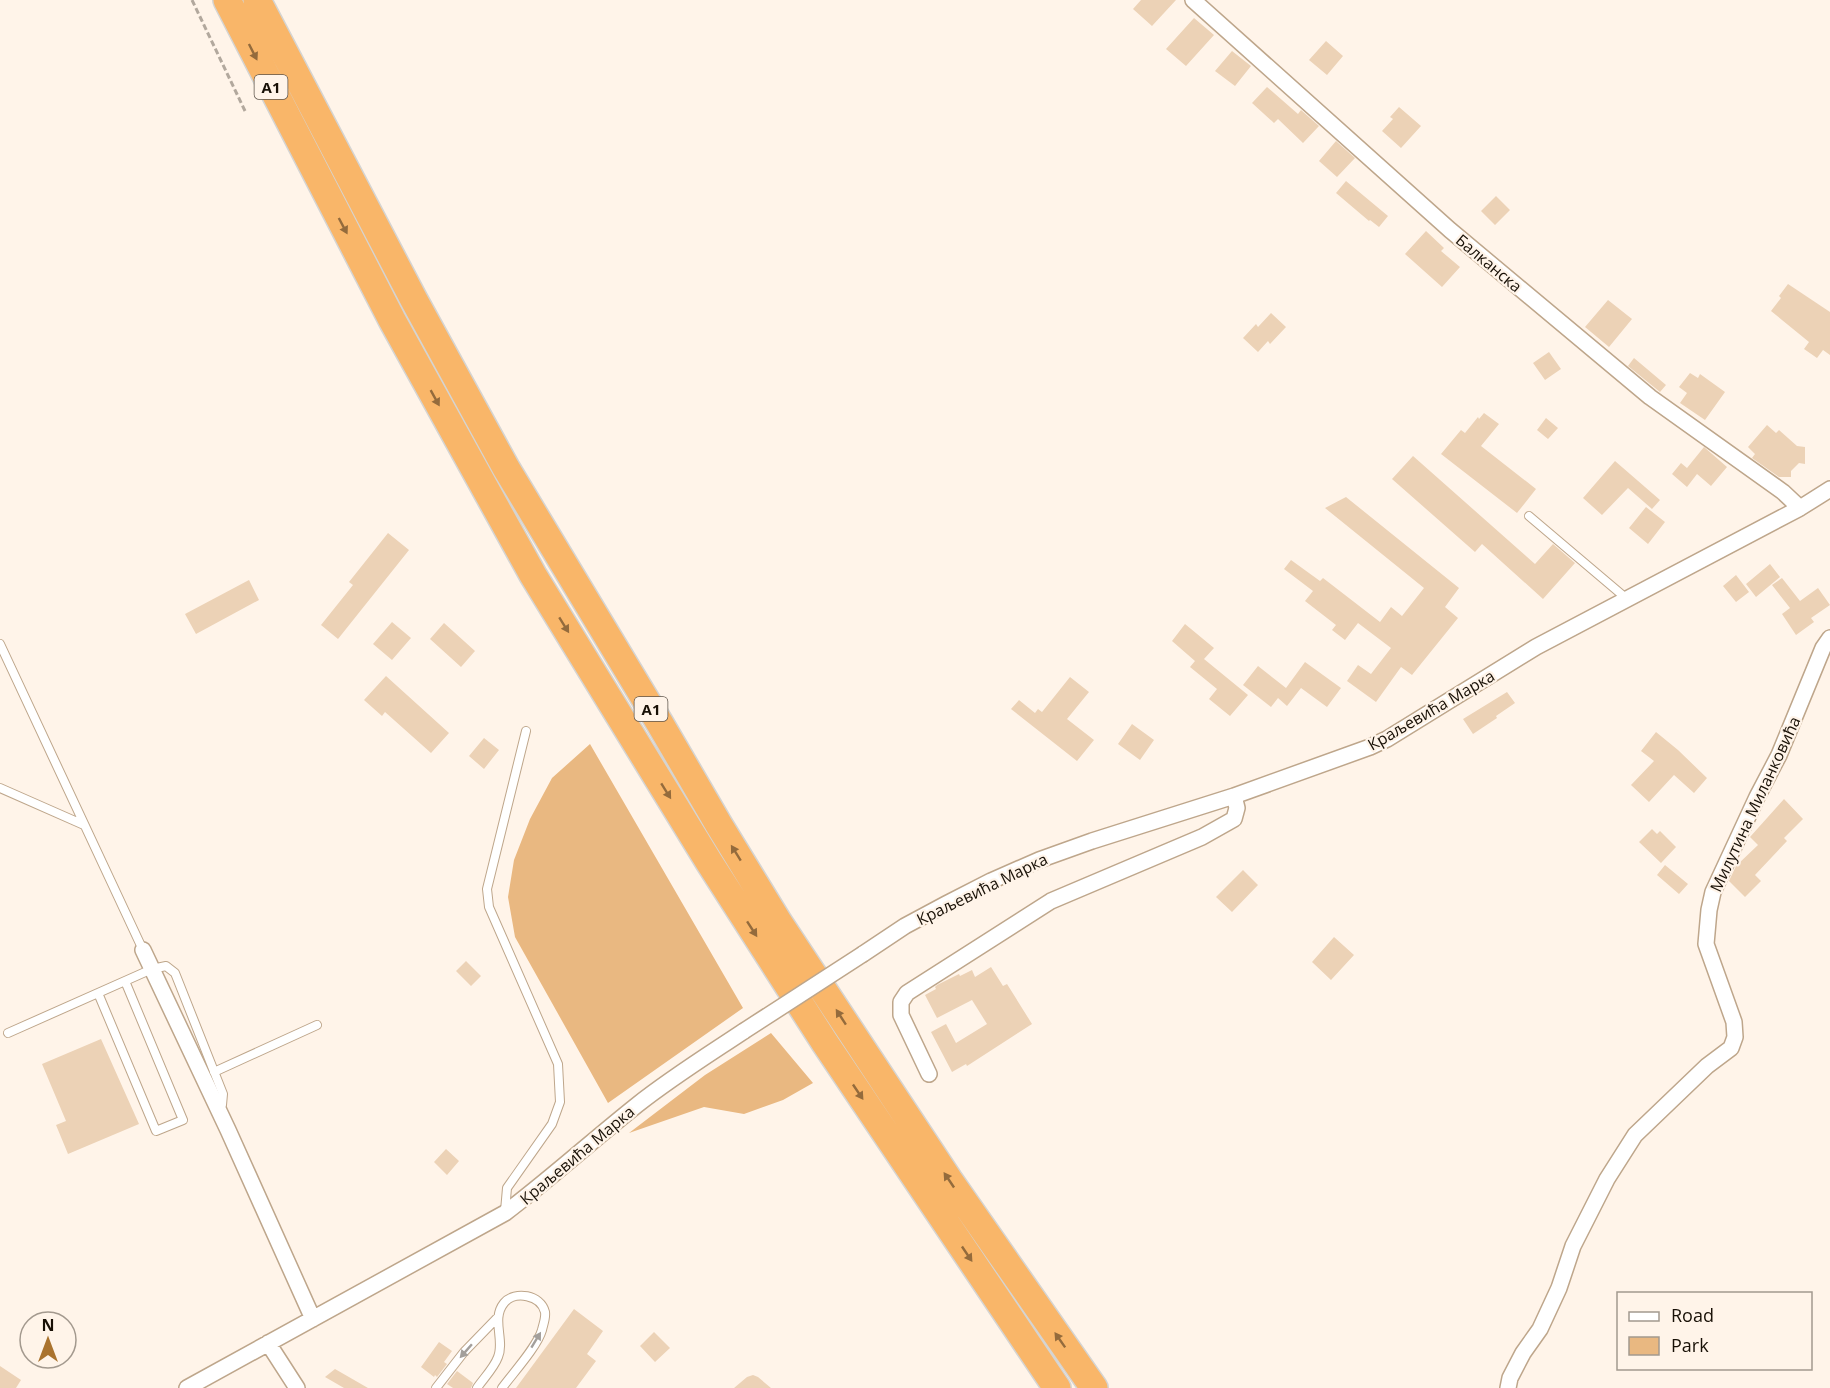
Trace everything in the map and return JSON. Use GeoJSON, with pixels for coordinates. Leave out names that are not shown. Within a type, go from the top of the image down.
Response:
{"type":"FeatureCollection","features":[{"type":"Feature","properties":{"kind":"highway","name":"A1"},"geometry":{"type":"LineString","coordinates":[[227,0],[392,321],[533,575],[825,1043],[1057,1388]]}},
{"type":"Feature","properties":{"kind":"highway","name":"A1"},"geometry":{"type":"LineString","coordinates":[[257,0],[408,290],[506,468],[719,825],[779,923],[942,1170],[1094,1388]]}},
{"type":"Feature","properties":{"kind":"street","name":"Балканска"},"geometry":{"type":"LineString","coordinates":[[1193,0],[1450,230],[1650,397],[1783,492],[1800,508]]}},
{"type":"Feature","properties":{"kind":"street","name":"Краљевића Марка"},"geometry":{"type":"LineString","coordinates":[[187,1388],[505,1213],[546,1182],[638,1104],[695,1063],[905,926],[991,881],[1040,860],[1346,757],[1387,739],[1536,647],[1800,508],[1830,489]]}},
{"type":"Feature","properties":{"kind":"street","name":"Милутина Миланковића"},"geometry":{"type":"LineString","coordinates":[[1508,1388],[1510,1378],[1523,1353],[1540,1329],[1559,1288],[1574,1246],[1607,1179],[1635,1135],[1707,1066],[1731,1048],[1735,1037],[1734,1022],[1706,944],[1713,892],[1756,797],[1779,755],[1823,648],[1830,638]]}},
{"type":"Feature","properties":{"kind":"street"},"geometry":{"type":"LineString","coordinates":[[929,1074],[901,1015],[901,1002],[907,993],[1052,901],[1202,837],[1234,819],[1237,808],[1234,796]]}},
{"type":"Feature","properties":{"kind":"street"},"geometry":{"type":"LineString","coordinates":[[143,950],[313,1319]]}},
{"type":"Feature","properties":{"kind":"street"},"geometry":{"type":"LineString","coordinates":[[268,1343],[297,1388]]}},
{"type":"Feature","properties":{"kind":"lane"},"geometry":{"type":"LineString","coordinates":[[1529,516],[1627,599]]}},
{"type":"Feature","properties":{"kind":"lane"},"geometry":{"type":"LineString","coordinates":[[0,644],[143,950]]}},
{"type":"Feature","properties":{"kind":"lane"},"geometry":{"type":"LineString","coordinates":[[505,1213],[507,1188],[552,1124],[560,1102],[558,1065],[489,907],[487,889],[526,731]]}},
{"type":"Feature","properties":{"kind":"lane"},"geometry":{"type":"LineString","coordinates":[[0,788],[84,825]]}},
{"type":"Feature","properties":{"kind":"lane"},"geometry":{"type":"LineString","coordinates":[[8,1034],[152,969],[166,966],[175,973],[223,1094],[222,1105],[217,1108]]}},
{"type":"Feature","properties":{"kind":"lane"},"geometry":{"type":"LineString","coordinates":[[98,993],[156,1131],[183,1120],[125,981]]}},
{"type":"Feature","properties":{"kind":"lane"},"geometry":{"type":"LineString","coordinates":[[214,1072],[317,1025]]}},
{"type":"Feature","properties":{"kind":"lane"},"geometry":{"type":"LineString","coordinates":[[477,1388],[498,1358],[500,1346],[498,1317],[502,1306],[515,1296],[528,1296],[537,1300],[546,1314],[541,1334],[502,1388]]}},
{"type":"Feature","properties":{"kind":"lane"},"geometry":{"type":"LineString","coordinates":[[436,1388],[464,1352],[498,1317]]}},
{"type":"Feature","properties":{"kind":"path"},"geometry":{"type":"LineString","coordinates":[[192,0],[246,113]]}},
{"type":"Feature","properties":{"kind":"green space"},"geometry":{"type":"Polygon","coordinates":[[[590,744],[743,1008],[608,1103],[515,937],[508,897],[514,860],[530,819],[552,778],[590,744]]]}},
{"type":"Feature","properties":{"kind":"green space"},"geometry":{"type":"Polygon","coordinates":[[[771,1033],[813,1083],[783,1100],[744,1114],[704,1107],[629,1133],[705,1075],[771,1033]]]}},
{"type":"Feature","properties":{"kind":"building"},"geometry":{"type":"Polygon","coordinates":[[[1141,0],[1176,0],[1152,26],[1133,9],[1141,0]]]}},
{"type":"Feature","properties":{"kind":"building"},"geometry":{"type":"Polygon","coordinates":[[[1194,18],[1214,35],[1186,66],[1166,49],[1194,18]]]}},
{"type":"Feature","properties":{"kind":"building"},"geometry":{"type":"Polygon","coordinates":[[[1326,41],[1343,56],[1327,75],[1309,60],[1326,41]]]}},
{"type":"Feature","properties":{"kind":"building"},"geometry":{"type":"Polygon","coordinates":[[[1232,51],[1251,66],[1235,86],[1215,71],[1232,51]]]}},
{"type":"Feature","properties":{"kind":"building"},"geometry":{"type":"Polygon","coordinates":[[[1267,87],[1298,114],[1301,110],[1319,126],[1303,143],[1278,119],[1274,123],[1252,103],[1267,87]]]}},
{"type":"Feature","properties":{"kind":"building"},"geometry":{"type":"Polygon","coordinates":[[[1399,107],[1421,126],[1401,148],[1382,131],[1393,119],[1390,117],[1399,107]]]}},
{"type":"Feature","properties":{"kind":"building"},"geometry":{"type":"Polygon","coordinates":[[[1336,141],[1355,158],[1337,177],[1319,161],[1336,141]]]}},
{"type":"Feature","properties":{"kind":"building"},"geometry":{"type":"Polygon","coordinates":[[[1346,181],[1388,216],[1379,227],[1336,193],[1346,181]]]}},
{"type":"Feature","properties":{"kind":"building"},"geometry":{"type":"Polygon","coordinates":[[[1496,196],[1510,210],[1495,225],[1481,211],[1496,196]]]}},
{"type":"Feature","properties":{"kind":"building"},"geometry":{"type":"Polygon","coordinates":[[[1426,231],[1444,248],[1441,251],[1460,267],[1442,287],[1405,254],[1426,231]]]}},
{"type":"Feature","properties":{"kind":"building"},"geometry":{"type":"Polygon","coordinates":[[[1788,284],[1830,312],[1830,355],[1823,350],[1817,358],[1804,349],[1809,342],[1771,311],[1788,284]]]}},
{"type":"Feature","properties":{"kind":"building"},"geometry":{"type":"Polygon","coordinates":[[[1608,300],[1632,319],[1609,347],[1585,327],[1608,300]]]}},
{"type":"Feature","properties":{"kind":"building"},"geometry":{"type":"Polygon","coordinates":[[[1271,313],[1286,327],[1270,344],[1268,341],[1258,352],[1243,338],[1271,313]]]}},
{"type":"Feature","properties":{"kind":"building"},"geometry":{"type":"Polygon","coordinates":[[[1549,352],[1561,369],[1545,380],[1533,363],[1549,352]]]}},
{"type":"Feature","properties":{"kind":"building"},"geometry":{"type":"Polygon","coordinates":[[[1634,358],[1666,385],[1660,392],[1628,366],[1634,358]]]}},
{"type":"Feature","properties":{"kind":"building"},"geometry":{"type":"Polygon","coordinates":[[[1690,373],[1698,378],[1700,374],[1725,392],[1705,420],[1680,403],[1687,393],[1679,387],[1690,373]]]}},
{"type":"Feature","properties":{"kind":"building"},"geometry":{"type":"Polygon","coordinates":[[[1484,413],[1499,424],[1481,446],[1536,489],[1517,513],[1441,454],[1461,430],[1465,433],[1484,413]]]}},
{"type":"Feature","properties":{"kind":"building"},"geometry":{"type":"Polygon","coordinates":[[[1546,418],[1558,428],[1548,439],[1537,430],[1546,418]]]}},
{"type":"Feature","properties":{"kind":"building"},"geometry":{"type":"Polygon","coordinates":[[[1767,425],[1776,433],[1779,430],[1797,446],[1805,447],[1805,464],[1799,463],[1791,471],[1791,477],[1779,477],[1752,458],[1755,454],[1748,447],[1767,425]]]}},
{"type":"Feature","properties":{"kind":"building"},"geometry":{"type":"Polygon","coordinates":[[[1704,447],[1727,467],[1711,486],[1697,474],[1687,487],[1672,474],[1681,463],[1687,468],[1704,447]]]}},
{"type":"Feature","properties":{"kind":"building"},"geometry":{"type":"Polygon","coordinates":[[[1413,456],[1535,564],[1553,544],[1575,563],[1543,599],[1482,544],[1475,552],[1392,479],[1413,456]]]}},
{"type":"Feature","properties":{"kind":"building"},"geometry":{"type":"Polygon","coordinates":[[[1615,461],[1660,500],[1652,509],[1628,488],[1602,515],[1583,498],[1615,461]]]}},
{"type":"Feature","properties":{"kind":"building"},"geometry":{"type":"Polygon","coordinates":[[[1346,497],[1459,588],[1445,607],[1458,618],[1412,675],[1401,667],[1376,702],[1347,681],[1358,665],[1371,674],[1391,648],[1358,623],[1345,640],[1332,630],[1336,625],[1305,601],[1313,591],[1284,569],[1291,560],[1320,581],[1323,578],[1380,622],[1391,607],[1402,616],[1424,588],[1325,508],[1346,497]]]}},
{"type":"Feature","properties":{"kind":"building"},"geometry":{"type":"Polygon","coordinates":[[[1646,507],[1665,522],[1648,544],[1629,528],[1646,507]]]}},
{"type":"Feature","properties":{"kind":"building"},"geometry":{"type":"Polygon","coordinates":[[[388,533],[409,550],[338,639],[321,625],[353,585],[349,582],[388,533]]]}},
{"type":"Feature","properties":{"kind":"building"},"geometry":{"type":"Polygon","coordinates":[[[1770,564],[1780,577],[1756,597],[1746,584],[1770,564]]]}},
{"type":"Feature","properties":{"kind":"building"},"geometry":{"type":"Polygon","coordinates":[[[1736,575],[1749,592],[1736,602],[1723,586],[1736,575]]]}},
{"type":"Feature","properties":{"kind":"building"},"geometry":{"type":"Polygon","coordinates":[[[1782,578],[1800,601],[1818,588],[1830,605],[1811,618],[1814,622],[1796,635],[1782,614],[1790,608],[1772,585],[1782,578]]]}},
{"type":"Feature","properties":{"kind":"building"},"geometry":{"type":"Polygon","coordinates":[[[249,580],[259,600],[196,634],[185,614],[249,580]]]}},
{"type":"Feature","properties":{"kind":"building"},"geometry":{"type":"Polygon","coordinates":[[[392,622],[411,638],[392,660],[373,644],[392,622]]]}},
{"type":"Feature","properties":{"kind":"building"},"geometry":{"type":"Polygon","coordinates":[[[444,623],[475,651],[461,667],[430,639],[444,623]]]}},
{"type":"Feature","properties":{"kind":"building"},"geometry":{"type":"Polygon","coordinates":[[[1185,624],[1214,648],[1204,659],[1248,695],[1230,716],[1209,699],[1217,689],[1190,667],[1195,661],[1172,641],[1185,624]]]}},
{"type":"Feature","properties":{"kind":"building"},"geometry":{"type":"Polygon","coordinates":[[[1305,662],[1341,688],[1327,707],[1301,688],[1287,706],[1278,698],[1271,707],[1243,685],[1258,666],[1286,688],[1305,662]]]}},
{"type":"Feature","properties":{"kind":"building"},"geometry":{"type":"Polygon","coordinates":[[[386,676],[449,733],[431,753],[385,712],[382,716],[364,700],[386,676]]]}},
{"type":"Feature","properties":{"kind":"building"},"geometry":{"type":"Polygon","coordinates":[[[1070,677],[1089,692],[1067,719],[1094,740],[1077,761],[1011,709],[1019,700],[1035,713],[1038,709],[1042,712],[1070,677]]]}},
{"type":"Feature","properties":{"kind":"building"},"geometry":{"type":"Polygon","coordinates":[[[1507,692],[1515,703],[1473,734],[1463,719],[1507,692]]]}},
{"type":"Feature","properties":{"kind":"building"},"geometry":{"type":"Polygon","coordinates":[[[1132,724],[1154,740],[1140,760],[1118,744],[1132,724]]]}},
{"type":"Feature","properties":{"kind":"building"},"geometry":{"type":"Polygon","coordinates":[[[1656,732],[1707,778],[1694,793],[1674,775],[1649,802],[1631,785],[1654,761],[1641,751],[1656,732]]]}},
{"type":"Feature","properties":{"kind":"building"},"geometry":{"type":"Polygon","coordinates":[[[484,738],[499,750],[484,769],[469,756],[484,738]]]}},
{"type":"Feature","properties":{"kind":"building"},"geometry":{"type":"Polygon","coordinates":[[[1784,799],[1803,819],[1784,838],[1787,841],[1755,875],[1761,881],[1745,897],[1729,881],[1736,866],[1758,845],[1750,837],[1784,799]]]}},
{"type":"Feature","properties":{"kind":"building"},"geometry":{"type":"Polygon","coordinates":[[[1652,829],[1657,834],[1660,831],[1676,847],[1661,863],[1639,842],[1652,829]]]}},
{"type":"Feature","properties":{"kind":"building"},"geometry":{"type":"Polygon","coordinates":[[[1665,865],[1688,884],[1679,894],[1657,875],[1665,865]]]}},
{"type":"Feature","properties":{"kind":"building"},"geometry":{"type":"Polygon","coordinates":[[[1243,870],[1258,885],[1232,912],[1216,897],[1243,870]]]}},
{"type":"Feature","properties":{"kind":"building"},"geometry":{"type":"Polygon","coordinates":[[[1334,937],[1354,955],[1331,980],[1312,962],[1334,937]]]}},
{"type":"Feature","properties":{"kind":"building"},"geometry":{"type":"Polygon","coordinates":[[[466,961],[481,976],[471,986],[456,971],[466,961]]]}},
{"type":"Feature","properties":{"kind":"building"},"geometry":{"type":"Polygon","coordinates":[[[991,967],[1003,986],[1007,984],[1032,1024],[967,1066],[966,1064],[952,1072],[931,1032],[946,1024],[956,1043],[987,1024],[972,1000],[937,1018],[925,995],[936,989],[937,985],[959,974],[960,976],[972,970],[975,977],[991,967]]]}},
{"type":"Feature","properties":{"kind":"building"},"geometry":{"type":"Polygon","coordinates":[[[101,1039],[139,1124],[68,1154],[56,1125],[66,1121],[42,1064],[101,1039]]]}},
{"type":"Feature","properties":{"kind":"building"},"geometry":{"type":"Polygon","coordinates":[[[446,1149],[459,1161],[447,1175],[434,1162],[446,1149]]]}},
{"type":"Feature","properties":{"kind":"building"},"geometry":{"type":"Polygon","coordinates":[[[574,1309],[603,1331],[587,1354],[596,1361],[576,1388],[516,1388],[574,1309]]]}},
{"type":"Feature","properties":{"kind":"building"},"geometry":{"type":"Polygon","coordinates":[[[654,1332],[670,1348],[655,1362],[640,1346],[654,1332]]]}},
{"type":"Feature","properties":{"kind":"building"},"geometry":{"type":"Polygon","coordinates":[[[439,1342],[452,1351],[444,1362],[447,1364],[437,1377],[435,1375],[434,1377],[421,1367],[439,1342]]]}},
{"type":"Feature","properties":{"kind":"building"},"geometry":{"type":"Polygon","coordinates":[[[0,1366],[21,1380],[16,1388],[0,1388],[0,1366]]]}},
{"type":"Feature","properties":{"kind":"building"},"geometry":{"type":"Polygon","coordinates":[[[335,1369],[368,1388],[344,1388],[325,1377],[335,1369]]]}},
{"type":"Feature","properties":{"kind":"building"},"geometry":{"type":"Polygon","coordinates":[[[457,1371],[473,1383],[471,1388],[453,1388],[447,1384],[457,1371]]]}},
{"type":"Feature","properties":{"kind":"building"},"geometry":{"type":"Polygon","coordinates":[[[753,1375],[771,1388],[734,1388],[747,1377],[753,1375]]]}}]}
